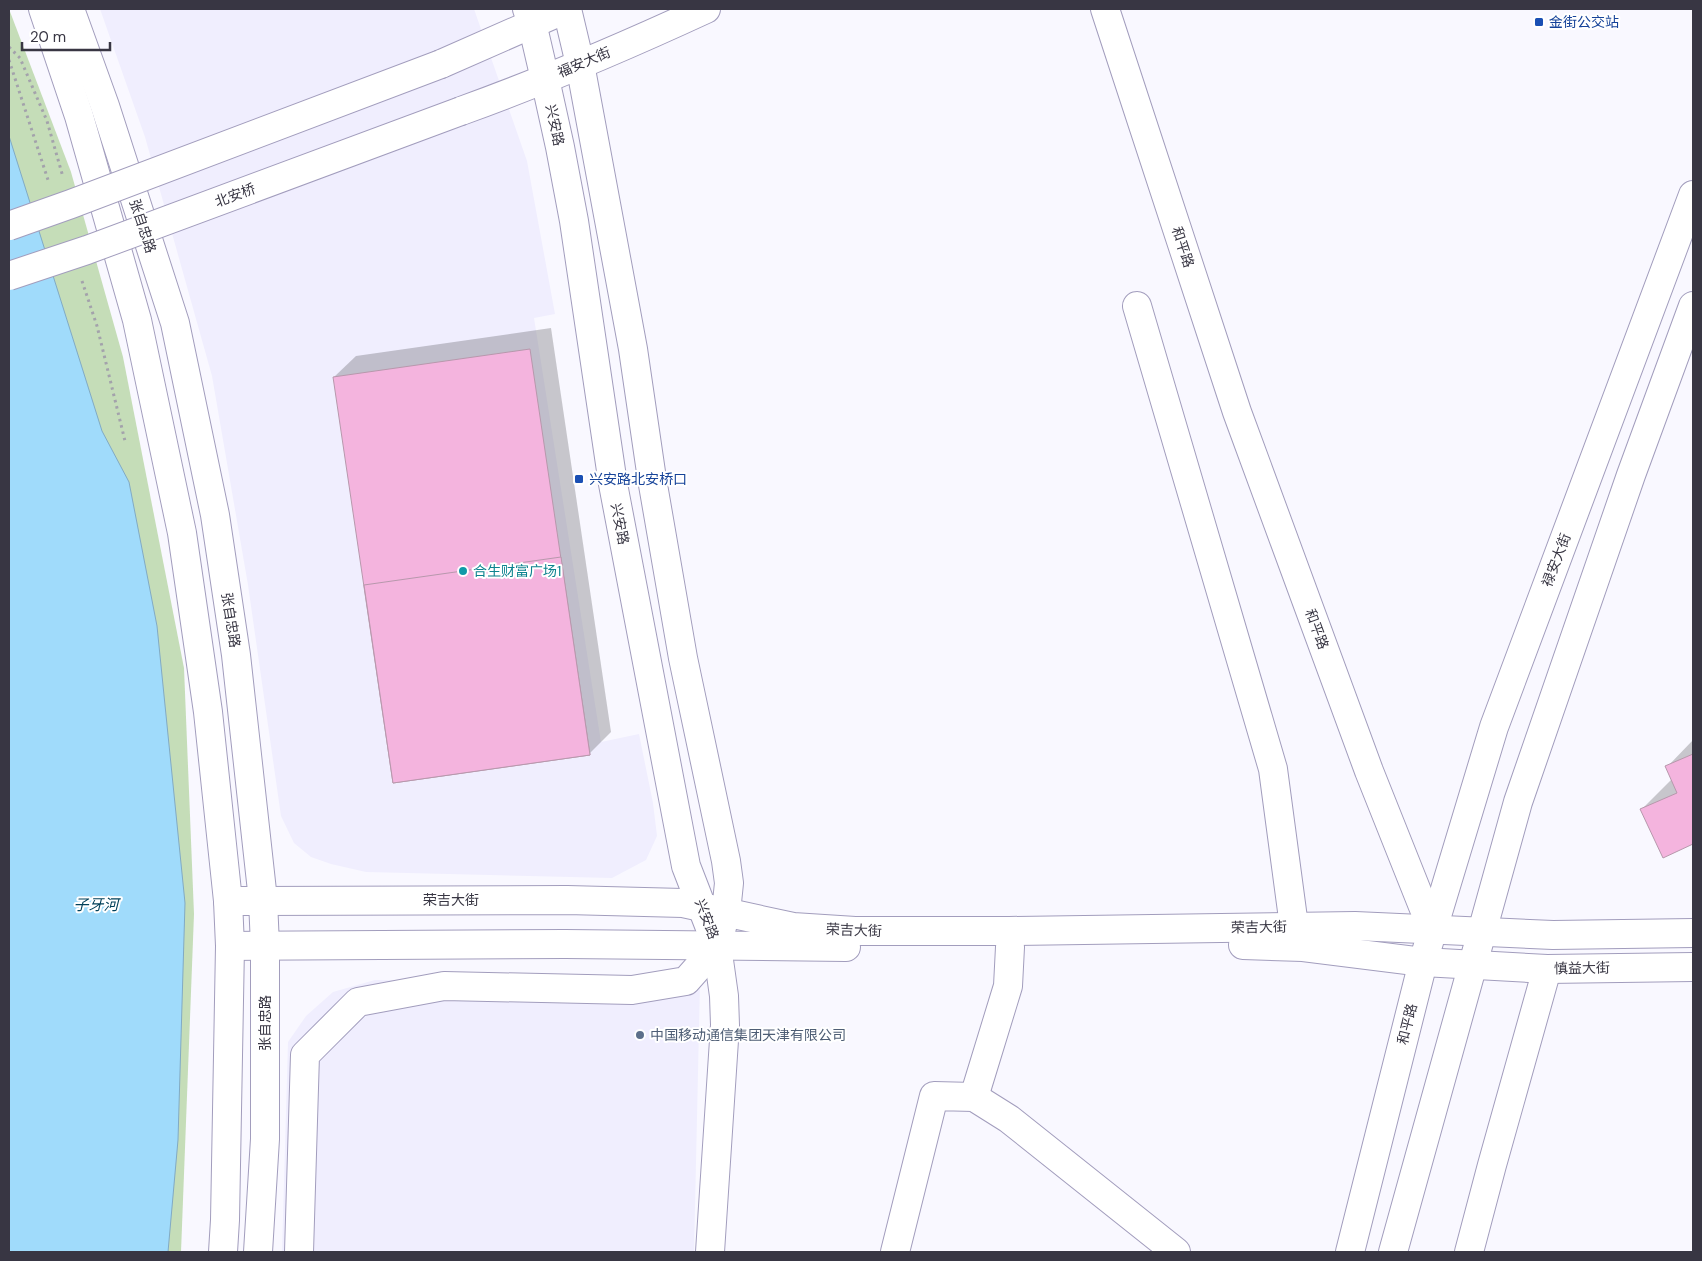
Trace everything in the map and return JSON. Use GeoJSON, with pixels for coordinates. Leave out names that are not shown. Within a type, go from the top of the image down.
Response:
{"type":"FeatureCollection","features":[{"type":"Feature","properties":{"kind":"street"},"geometry":{"type":"LineString","coordinates":[[43,9],[79,116],[137,320],[182,533],[208,712],[228,901],[230,946],[223,1252]]}},
{"type":"Feature","properties":{"kind":"street","name":"张自忠路"},"geometry":{"type":"LineString","coordinates":[[70,9],[105,106],[175,323],[216,525],[236,655],[263,900],[265,946],[265,1140],[258,1252]]}},
{"type":"Feature","properties":{"kind":"street"},"geometry":{"type":"LineString","coordinates":[[9,226],[441,64],[530,16],[566,9]]}},
{"type":"Feature","properties":{"kind":"street","name":"兴安路"},"geometry":{"type":"LineString","coordinates":[[566,9],[580,64],[633,349],[652,479],[684,658],[726,861],[729,883],[714,910]]}},
{"type":"Feature","properties":{"kind":"street","name":"福安大街"},"geometry":{"type":"LineString","coordinates":[[461,111],[545,79],[650,35],[706,9]]}},
{"type":"Feature","properties":{"kind":"street","name":"和平路"},"geometry":{"type":"LineString","coordinates":[[1105,9],[1237,412],[1369,771],[1432,929],[1350,1252]]}},
{"type":"Feature","properties":{"kind":"street","name":"兴安路"},"geometry":{"type":"LineString","coordinates":[[530,16],[560,147],[574,221],[613,484],[686,866],[714,910],[724,996],[725,1025],[710,1252]]}},
{"type":"Feature","properties":{"kind":"street","name":"北安桥"},"geometry":{"type":"LineString","coordinates":[[9,276],[87,250],[461,111]]}},
{"type":"Feature","properties":{"kind":"street","name":"禄安大街"},"geometry":{"type":"LineString","coordinates":[[1432,929],[1494,726],[1693,195]]}},
{"type":"Feature","properties":{"kind":"street"},"geometry":{"type":"LineString","coordinates":[[1137,306],[1273,769],[1294,926]]}},
{"type":"Feature","properties":{"kind":"street"},"geometry":{"type":"LineString","coordinates":[[1393,1252],[1518,802],[1693,306]]}},
{"type":"Feature","properties":{"kind":"street","name":"荣吉大街"},"geometry":{"type":"LineString","coordinates":[[228,901],[567,900],[683,903],[794,927],[855,931],[1009,931],[1294,926],[1355,926],[1482,931]]}},
{"type":"Feature","properties":{"kind":"street"},"geometry":{"type":"LineString","coordinates":[[1482,931],[1553,935],[1693,933]]}},
{"type":"Feature","properties":{"kind":"street","name":"荣吉大街"},"geometry":{"type":"LineString","coordinates":[[230,946],[566,944],[1010,947],[1260,945],[1304,947],[1423,962],[1472,965]]}},
{"type":"Feature","properties":{"kind":"street"},"geometry":{"type":"LineString","coordinates":[[299,1252],[304,1055],[358,1002],[444,986],[641,989],[686,981],[717,946]]}},
{"type":"Feature","properties":{"kind":"street"},"geometry":{"type":"LineString","coordinates":[[974,1097],[1008,986],[1010,947]]}},
{"type":"Feature","properties":{"kind":"street","name":"慎益大街"},"geometry":{"type":"LineString","coordinates":[[1472,965],[1547,969],[1693,966]]}},
{"type":"Feature","properties":{"kind":"street"},"geometry":{"type":"LineString","coordinates":[[1469,1252],[1547,969]]}},
{"type":"Feature","properties":{"kind":"street"},"geometry":{"type":"LineString","coordinates":[[895,1252],[934,1096],[974,1097],[1009,1118],[1176,1252]]}},
{"type":"Feature","properties":{"kind":"path"},"geometry":{"type":"LineString","coordinates":[[9,47],[20,58],[47,121],[71,204]]}},
{"type":"Feature","properties":{"kind":"shaded area"},"geometry":{"type":"Polygon","coordinates":[[[100,9],[474,9],[527,161],[555,314],[534,318],[601,742],[639,734],[653,803],[657,836],[646,860],[612,878],[366,872],[311,857],[294,843],[281,816],[248,585],[212,376],[145,137],[100,9]]]}},
{"type":"Feature","properties":{"kind":"shaded area"},"geometry":{"type":"Polygon","coordinates":[[[375,980],[700,983],[694,1252],[282,1252],[288,1042],[306,1016],[333,992],[375,980]]]}},
{"type":"Feature","properties":{"kind":"green space","name":"子牙河"},"geometry":{"type":"Polygon","coordinates":[[[9,9],[71,172],[123,357],[184,668],[194,914],[181,1252],[9,1252],[9,9]]]}},
{"type":"Feature","properties":{"kind":"water","name":"子牙河"},"geometry":{"type":"Polygon","coordinates":[[[9,136],[102,431],[129,482],[157,626],[185,903],[178,1140],[168,1252],[9,1252],[9,136]]]}},
{"type":"Feature","properties":{"kind":"building","name":"合生财富广场1"},"geometry":{"type":"Polygon","coordinates":[[[530,349],[590,755],[393,783],[333,377],[530,349]]]}},
{"type":"Feature","properties":{"kind":"building"},"geometry":{"type":"Polygon","coordinates":[[[561,557],[590,755],[393,783],[364,585],[561,557]]]}},
{"type":"Feature","properties":{"kind":"building"},"geometry":{"type":"Polygon","coordinates":[[[1693,754],[1693,844],[1663,858],[1640,809],[1677,793],[1665,766],[1693,754]]]}},
{"type":"Feature","properties":{"kind":"place","name":"金街公交站"},"geometry":{"type":"Point","coordinates":[1539,22]}},
{"type":"Feature","properties":{"kind":"place","name":"兴安路北安桥口"},"geometry":{"type":"Point","coordinates":[579,479]}},
{"type":"Feature","properties":{"kind":"place","name":"合生财富广场1"},"geometry":{"type":"Point","coordinates":[463,571]}},
{"type":"Feature","properties":{"kind":"place","name":"中国移动通信集团天津有限公司"},"geometry":{"type":"Point","coordinates":[640,1035]}}]}
